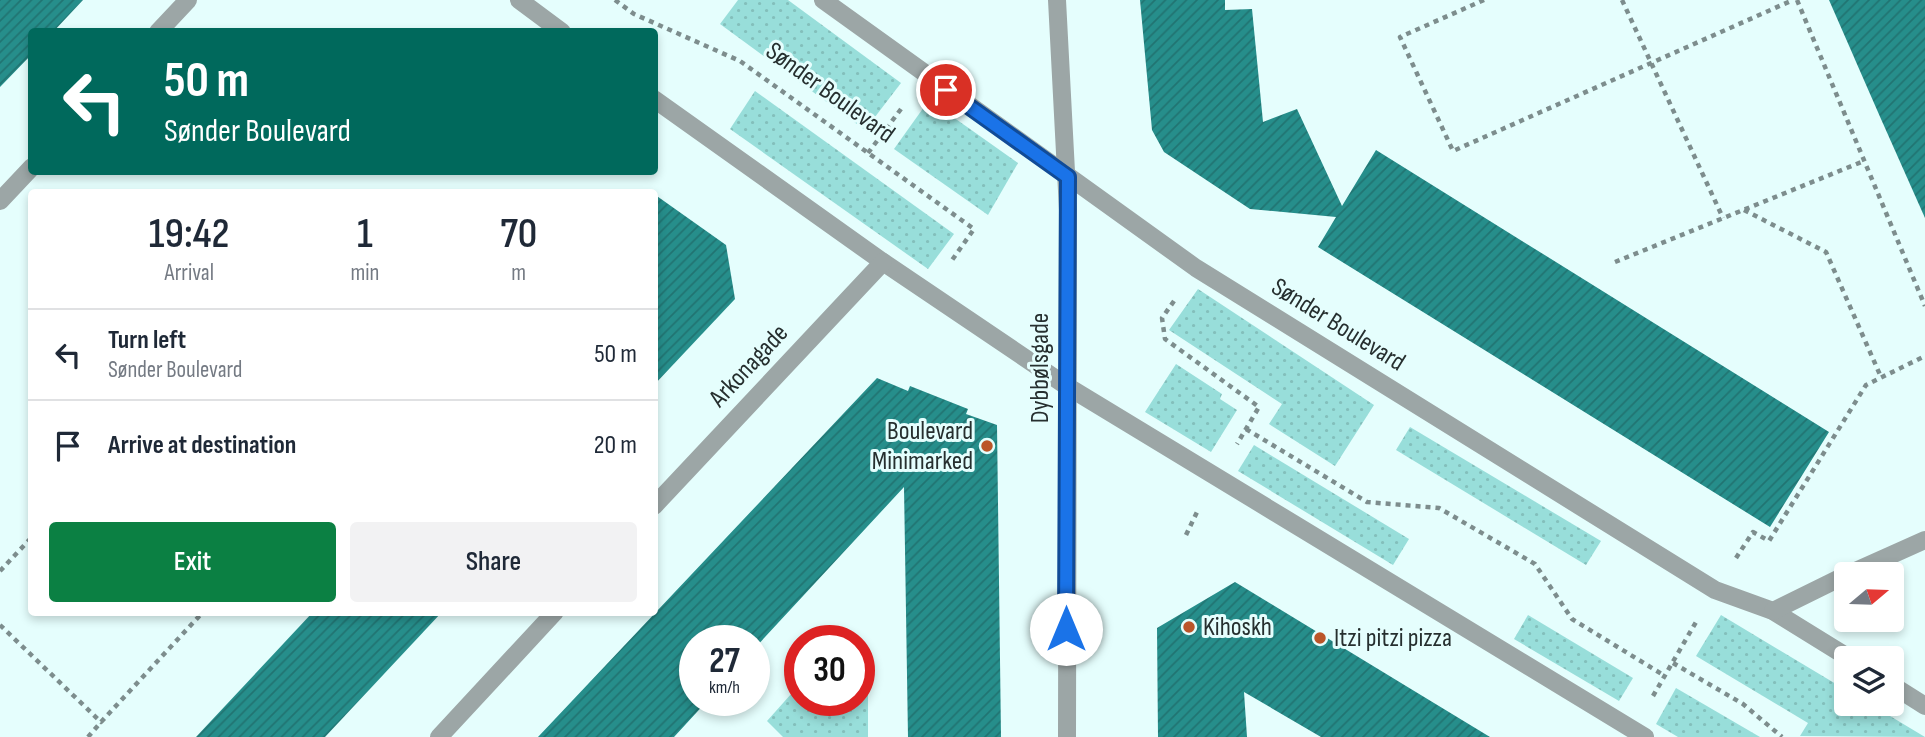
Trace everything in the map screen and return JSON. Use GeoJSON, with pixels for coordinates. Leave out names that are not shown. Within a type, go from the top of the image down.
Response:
{"type":"FeatureCollection","features":[{"type":"Feature","properties":{"kind":"street"},"geometry":{"type":"LineString","coordinates":[[162,28],[188,0]]}},
{"type":"Feature","properties":{"kind":"street"},"geometry":{"type":"LineString","coordinates":[[519,0],[557,28]]}},
{"type":"Feature","properties":{"kind":"street","name":"Sønder Boulevard"},"geometry":{"type":"LineString","coordinates":[[823,0],[925,76],[1196,268],[1715,590],[1773,611],[1834,649]]}},
{"type":"Feature","properties":{"kind":"street","name":"Dybbølsgade"},"geometry":{"type":"LineString","coordinates":[[1057,0],[1068,177],[1065,385],[1066,737]]}},
{"type":"Feature","properties":{"kind":"street"},"geometry":{"type":"LineString","coordinates":[[658,102],[883,261],[1065,385],[1638,733]]}},
{"type":"Feature","properties":{"kind":"street"},"geometry":{"type":"LineString","coordinates":[[0,201],[28,171]]}},
{"type":"Feature","properties":{"kind":"street","name":"Arkonagade"},"geometry":{"type":"LineString","coordinates":[[658,502],[883,261]]}},
{"type":"Feature","properties":{"kind":"street"},"geometry":{"type":"LineString","coordinates":[[1876,562],[1925,540]]}},
{"type":"Feature","properties":{"kind":"street"},"geometry":{"type":"LineString","coordinates":[[1773,611],[1834,581]]}},
{"type":"Feature","properties":{"kind":"street"},"geometry":{"type":"LineString","coordinates":[[439,737],[551,616]]}},
{"type":"Feature","properties":{"kind":"street"},"geometry":{"type":"LineString","coordinates":[[1904,693],[1925,706]]}},
{"type":"Feature","properties":{"kind":"path","name":"Sønder Boulevard"},"geometry":{"type":"LineString","coordinates":[[615,0],[634,14],[740,61],[974,229],[929,292]]}},
{"type":"Feature","properties":{"kind":"path"},"geometry":{"type":"LineString","coordinates":[[1484,0],[1400,37],[1453,151],[1795,0],[1925,306]]}},
{"type":"Feature","properties":{"kind":"path"},"geometry":{"type":"LineString","coordinates":[[1622,0],[1723,219]]}},
{"type":"Feature","properties":{"kind":"path"},"geometry":{"type":"LineString","coordinates":[[868,153],[925,76]]}},
{"type":"Feature","properties":{"kind":"path"},"geometry":{"type":"LineString","coordinates":[[1615,262],[1864,161]]}},
{"type":"Feature","properties":{"kind":"path"},"geometry":{"type":"LineString","coordinates":[[1744,210],[1826,252],[1881,377]]}},
{"type":"Feature","properties":{"kind":"path"},"geometry":{"type":"LineString","coordinates":[[1186,535],[1216,477],[1259,407],[1165,339],[1162,318],[1196,268]]}},
{"type":"Feature","properties":{"kind":"path"},"geometry":{"type":"LineString","coordinates":[[1638,733],[1665,676],[1715,590],[1753,532],[1769,541],[1866,385],[1925,356]]}},
{"type":"Feature","properties":{"kind":"path"},"geometry":{"type":"LineString","coordinates":[[1246,429],[1367,502],[1439,508],[1535,564],[1572,619],[1665,676]]}},
{"type":"Feature","properties":{"kind":"path"},"geometry":{"type":"LineString","coordinates":[[0,571],[28,541]]}},
{"type":"Feature","properties":{"kind":"path"},"geometry":{"type":"LineString","coordinates":[[88,737],[200,616]]}},
{"type":"Feature","properties":{"kind":"path"},"geometry":{"type":"LineString","coordinates":[[0,625],[101,722]]}},
{"type":"Feature","properties":{"kind":"path"},"geometry":{"type":"LineString","coordinates":[[1673,663],[1742,704],[1782,737]]}},
{"type":"Feature","properties":{"kind":"shaded area"},"geometry":{"type":"Polygon","coordinates":[[[738,0],[788,0],[901,83],[865,130],[720,24],[738,0]]]}},
{"type":"Feature","properties":{"kind":"shaded area"},"geometry":{"type":"Polygon","coordinates":[[[755,91],[954,234],[928,269],[730,129],[755,91]]]}},
{"type":"Feature","properties":{"kind":"shaded area"},"geometry":{"type":"Polygon","coordinates":[[[929,100],[1018,163],[988,215],[894,149],[929,100]]]}},
{"type":"Feature","properties":{"kind":"shaded area"},"geometry":{"type":"Polygon","coordinates":[[[1198,289],[1374,405],[1335,466],[1269,424],[1282,404],[1169,330],[1198,289]]]}},
{"type":"Feature","properties":{"kind":"shaded area"},"geometry":{"type":"Polygon","coordinates":[[[1176,364],[1222,394],[1220,399],[1237,410],[1211,452],[1145,412],[1176,364]]]}},
{"type":"Feature","properties":{"kind":"shaded area"},"geometry":{"type":"Polygon","coordinates":[[[1410,427],[1601,541],[1586,565],[1396,450],[1410,427]]]}},
{"type":"Feature","properties":{"kind":"shaded area"},"geometry":{"type":"Polygon","coordinates":[[[1254,445],[1409,539],[1393,565],[1238,471],[1254,445]]]}},
{"type":"Feature","properties":{"kind":"shaded area"},"geometry":{"type":"Polygon","coordinates":[[[1528,615],[1633,678],[1619,701],[1514,639],[1528,615]]]}},
{"type":"Feature","properties":{"kind":"shaded area"},"geometry":{"type":"Polygon","coordinates":[[[1721,615],[1834,683],[1834,716],[1890,716],[1925,737],[1800,736],[1808,723],[1696,656],[1721,615]]]}},
{"type":"Feature","properties":{"kind":"shaded area"},"geometry":{"type":"Polygon","coordinates":[[[1676,688],[1760,737],[1678,737],[1656,724],[1676,688]]]}},
{"type":"Feature","properties":{"kind":"shaded area"},"geometry":{"type":"Polygon","coordinates":[[[784,702],[784,716],[868,716],[868,737],[783,737],[767,721],[784,702]]]}},
{"type":"Feature","properties":{"kind":"building"},"geometry":{"type":"Polygon","coordinates":[[[0,0],[83,0],[57,28],[28,28],[28,58],[0,87],[0,0]]]}},
{"type":"Feature","properties":{"kind":"building"},"geometry":{"type":"Polygon","coordinates":[[[1140,0],[1225,0],[1225,10],[1252,9],[1263,122],[1297,109],[1342,206],[1376,150],[1829,432],[1770,527],[1318,247],[1336,217],[1250,209],[1164,152],[1152,130],[1140,0]]]}},
{"type":"Feature","properties":{"kind":"building"},"geometry":{"type":"Polygon","coordinates":[[[1829,0],[1925,0],[1925,218],[1881,119],[1829,0]]]}},
{"type":"Feature","properties":{"kind":"building"},"geometry":{"type":"Polygon","coordinates":[[[658,197],[726,245],[735,299],[658,381],[658,197]]]}},
{"type":"Feature","properties":{"kind":"building"},"geometry":{"type":"Polygon","coordinates":[[[877,378],[908,391],[910,386],[968,409],[966,414],[997,425],[1001,737],[908,737],[904,487],[770,632],[770,625],[679,625],[679,716],[693,716],[674,737],[538,737],[652,616],[658,616],[658,610],[877,378]]]}},
{"type":"Feature","properties":{"kind":"building"},"geometry":{"type":"Polygon","coordinates":[[[1235,582],[1490,737],[1321,737],[1244,692],[1247,737],[1158,737],[1157,628],[1235,582]]]}},
{"type":"Feature","properties":{"kind":"building"},"geometry":{"type":"Polygon","coordinates":[[[309,616],[438,616],[325,737],[196,737],[309,616]]]}},
{"type":"Feature","properties":{"kind":"place","name":"Boulevard Minimarked"},"geometry":{"type":"Point","coordinates":[987,446]}},
{"type":"Feature","properties":{"kind":"place","name":"Kihoskh"},"geometry":{"type":"Point","coordinates":[1189,627]}},
{"type":"Feature","properties":{"kind":"place","name":"Itzi pitzi pizza"},"geometry":{"type":"Point","coordinates":[1320,638]}},
{"type":"Feature","properties":{"kind":"route"},"geometry":{"type":"LineString","coordinates":[[946,90],[1068,177],[1066,629]]}}]}
